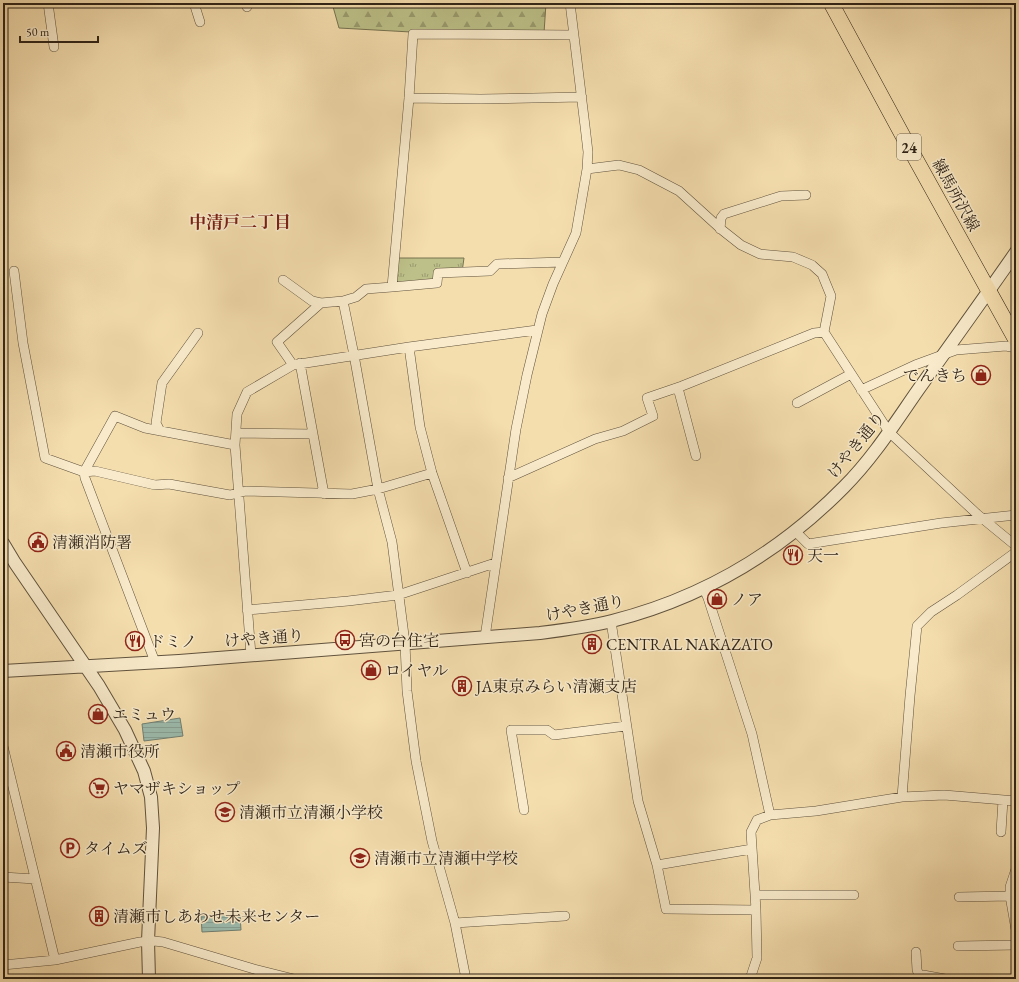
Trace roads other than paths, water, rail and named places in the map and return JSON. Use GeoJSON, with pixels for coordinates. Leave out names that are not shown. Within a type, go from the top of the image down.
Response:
{"type":"FeatureCollection","features":[{"type":"Feature","properties":{"kind":"main road","name":"練馬所沢線"},"geometry":{"type":"LineString","coordinates":[[831,3],[1016,340]]}},
{"type":"Feature","properties":{"kind":"street"},"geometry":{"type":"LineString","coordinates":[[48,3],[54,47]]}},
{"type":"Feature","properties":{"kind":"street"},"geometry":{"type":"LineString","coordinates":[[194,3],[200,22]]}},
{"type":"Feature","properties":{"kind":"street"},"geometry":{"type":"LineString","coordinates":[[485,637],[516,429],[537,330],[553,284],[576,233],[587,169],[588,152],[570,3]]}},
{"type":"Feature","properties":{"kind":"street"},"geometry":{"type":"LineString","coordinates":[[392,287],[413,34],[574,35]]}},
{"type":"Feature","properties":{"kind":"street"},"geometry":{"type":"LineString","coordinates":[[408,98],[481,99],[582,97]]}},
{"type":"Feature","properties":{"kind":"street"},"geometry":{"type":"LineString","coordinates":[[587,169],[619,165],[638,170],[679,191],[720,229],[741,245],[760,254],[793,257],[812,265],[822,274],[831,296],[824,332],[889,432],[982,518],[1016,546]]}},
{"type":"Feature","properties":{"kind":"street"},"geometry":{"type":"LineString","coordinates":[[720,229],[721,218],[724,214],[781,196],[806,195]]}},
{"type":"Feature","properties":{"kind":"street","name":"けやき通り"},"geometry":{"type":"LineString","coordinates":[[3,671],[251,655],[561,630],[612,621],[661,607],[704,589],[737,571],[768,551],[795,531],[845,486],[889,432],[1016,252]]}},
{"type":"Feature","properties":{"kind":"street"},"geometry":{"type":"LineString","coordinates":[[283,280],[312,301],[321,303],[343,301],[356,297],[366,289],[437,283],[438,273],[490,271],[497,264],[563,262]]}},
{"type":"Feature","properties":{"kind":"street"},"geometry":{"type":"LineString","coordinates":[[14,270],[23,343],[45,458],[84,472],[95,471],[154,485],[169,484],[230,495],[246,491],[352,494],[378,489],[432,472]]}},
{"type":"Feature","properties":{"kind":"street"},"geometry":{"type":"LineString","coordinates":[[343,301],[378,489],[392,542],[405,643],[407,691],[416,761],[432,841],[455,923],[466,979]]}},
{"type":"Feature","properties":{"kind":"street"},"geometry":{"type":"LineString","coordinates":[[321,303],[277,342],[297,364],[313,434],[324,494]]}},
{"type":"Feature","properties":{"kind":"street"},"geometry":{"type":"LineString","coordinates":[[251,655],[235,445],[237,414],[247,392],[297,364],[537,330]]}},
{"type":"Feature","properties":{"kind":"street"},"geometry":{"type":"LineString","coordinates":[[508,478],[595,439],[622,431],[653,416],[647,398],[678,388],[814,333],[824,332]]}},
{"type":"Feature","properties":{"kind":"street"},"geometry":{"type":"LineString","coordinates":[[160,431],[156,423],[162,383],[198,333]]}},
{"type":"Feature","properties":{"kind":"street"},"geometry":{"type":"LineString","coordinates":[[861,390],[915,365],[944,354],[962,350],[1006,346],[1016,348]]}},
{"type":"Feature","properties":{"kind":"street"},"geometry":{"type":"LineString","coordinates":[[409,347],[420,427],[432,472],[467,573]]}},
{"type":"Feature","properties":{"kind":"street"},"geometry":{"type":"LineString","coordinates":[[797,403],[851,374]]}},
{"type":"Feature","properties":{"kind":"street"},"geometry":{"type":"LineString","coordinates":[[678,388],[696,456]]}},
{"type":"Feature","properties":{"kind":"street"},"geometry":{"type":"LineString","coordinates":[[155,662],[84,472],[115,416],[145,428],[235,445]]}},
{"type":"Feature","properties":{"kind":"street"},"geometry":{"type":"LineString","coordinates":[[236,433],[313,434]]}},
{"type":"Feature","properties":{"kind":"street"},"geometry":{"type":"LineString","coordinates":[[795,531],[808,544],[873,533],[982,518],[1016,515]]}},
{"type":"Feature","properties":{"kind":"street"},"geometry":{"type":"LineString","coordinates":[[3,543],[99,686],[125,730],[144,771],[151,797],[154,828],[148,941],[149,979]]}},
{"type":"Feature","properties":{"kind":"street"},"geometry":{"type":"LineString","coordinates":[[902,797],[917,626],[931,612],[1016,552]]}},
{"type":"Feature","properties":{"kind":"street"},"geometry":{"type":"LineString","coordinates":[[247,610],[398,594],[495,563]]}},
{"type":"Feature","properties":{"kind":"street"},"geometry":{"type":"LineString","coordinates":[[704,589],[752,734],[770,815]]}},
{"type":"Feature","properties":{"kind":"street"},"geometry":{"type":"LineString","coordinates":[[612,621],[638,801],[657,865],[666,909],[756,910]]}},
{"type":"Feature","properties":{"kind":"street"},"geometry":{"type":"LineString","coordinates":[[524,810],[511,730],[547,730],[554,735],[626,726]]}},
{"type":"Feature","properties":{"kind":"street"},"geometry":{"type":"LineString","coordinates":[[3,746],[55,960]]}},
{"type":"Feature","properties":{"kind":"street"},"geometry":{"type":"LineString","coordinates":[[750,979],[757,958],[756,910],[751,832],[757,820],[770,815],[816,811],[902,797],[944,795],[1016,801]]}},
{"type":"Feature","properties":{"kind":"street"},"geometry":{"type":"LineString","coordinates":[[1001,832],[1003,800]]}},
{"type":"Feature","properties":{"kind":"street"},"geometry":{"type":"LineString","coordinates":[[657,865],[752,848]]}},
{"type":"Feature","properties":{"kind":"street"},"geometry":{"type":"LineString","coordinates":[[1016,868],[1010,887],[1010,896],[1016,930]]}},
{"type":"Feature","properties":{"kind":"street"},"geometry":{"type":"LineString","coordinates":[[3,877],[35,879]]}},
{"type":"Feature","properties":{"kind":"street"},"geometry":{"type":"LineString","coordinates":[[755,895],[854,895]]}},
{"type":"Feature","properties":{"kind":"street"},"geometry":{"type":"LineString","coordinates":[[959,897],[1010,896]]}},
{"type":"Feature","properties":{"kind":"street"},"geometry":{"type":"LineString","coordinates":[[455,923],[564,916]]}},
{"type":"Feature","properties":{"kind":"street"},"geometry":{"type":"LineString","coordinates":[[3,965],[55,960],[148,941],[163,942],[254,969],[294,979]]}},
{"type":"Feature","properties":{"kind":"street"},"geometry":{"type":"LineString","coordinates":[[958,946],[1016,945]]}},
{"type":"Feature","properties":{"kind":"street"},"geometry":{"type":"LineString","coordinates":[[916,952],[918,978],[922,975],[940,978]]}},
{"type":"Feature","properties":{"kind":"place","name":"でんきち"},"geometry":{"type":"Point","coordinates":[981,375]}},
{"type":"Feature","properties":{"kind":"place","name":"清瀬消防署"},"geometry":{"type":"Point","coordinates":[38,542]}},
{"type":"Feature","properties":{"kind":"place","name":"天一"},"geometry":{"type":"Point","coordinates":[793,555]}},
{"type":"Feature","properties":{"kind":"place","name":"ノア"},"geometry":{"type":"Point","coordinates":[717,599]}},
{"type":"Feature","properties":{"kind":"place","name":"宮の台住宅"},"geometry":{"type":"Point","coordinates":[345,640]}},
{"type":"Feature","properties":{"kind":"place","name":"ドミノ"},"geometry":{"type":"Point","coordinates":[135,641]}},
{"type":"Feature","properties":{"kind":"place","name":"CENTRAL NAKAZATO"},"geometry":{"type":"Point","coordinates":[592,644]}},
{"type":"Feature","properties":{"kind":"place","name":"ロイヤル"},"geometry":{"type":"Point","coordinates":[371,670]}},
{"type":"Feature","properties":{"kind":"place","name":"JA東京みらい清瀬支店"},"geometry":{"type":"Point","coordinates":[462,686]}},
{"type":"Feature","properties":{"kind":"place","name":"エミュウ"},"geometry":{"type":"Point","coordinates":[98,714]}},
{"type":"Feature","properties":{"kind":"place","name":"清瀬市役所"},"geometry":{"type":"Point","coordinates":[66,751]}},
{"type":"Feature","properties":{"kind":"place","name":"ヤマザキショップ"},"geometry":{"type":"Point","coordinates":[99,788]}},
{"type":"Feature","properties":{"kind":"place","name":"清瀬市立清瀬小学校"},"geometry":{"type":"Point","coordinates":[225,812]}},
{"type":"Feature","properties":{"kind":"place","name":"タイムズ"},"geometry":{"type":"Point","coordinates":[70,848]}},
{"type":"Feature","properties":{"kind":"place","name":"清瀬市立清瀬中学校"},"geometry":{"type":"Point","coordinates":[360,858]}},
{"type":"Feature","properties":{"kind":"place","name":"清瀬市しあわせ未来センター"},"geometry":{"type":"Point","coordinates":[99,916]}},
{"type":"Feature","properties":{"kind":"district","name":"中清戸二丁目"},"geometry":{"type":"Point","coordinates":[240,222]}}]}
